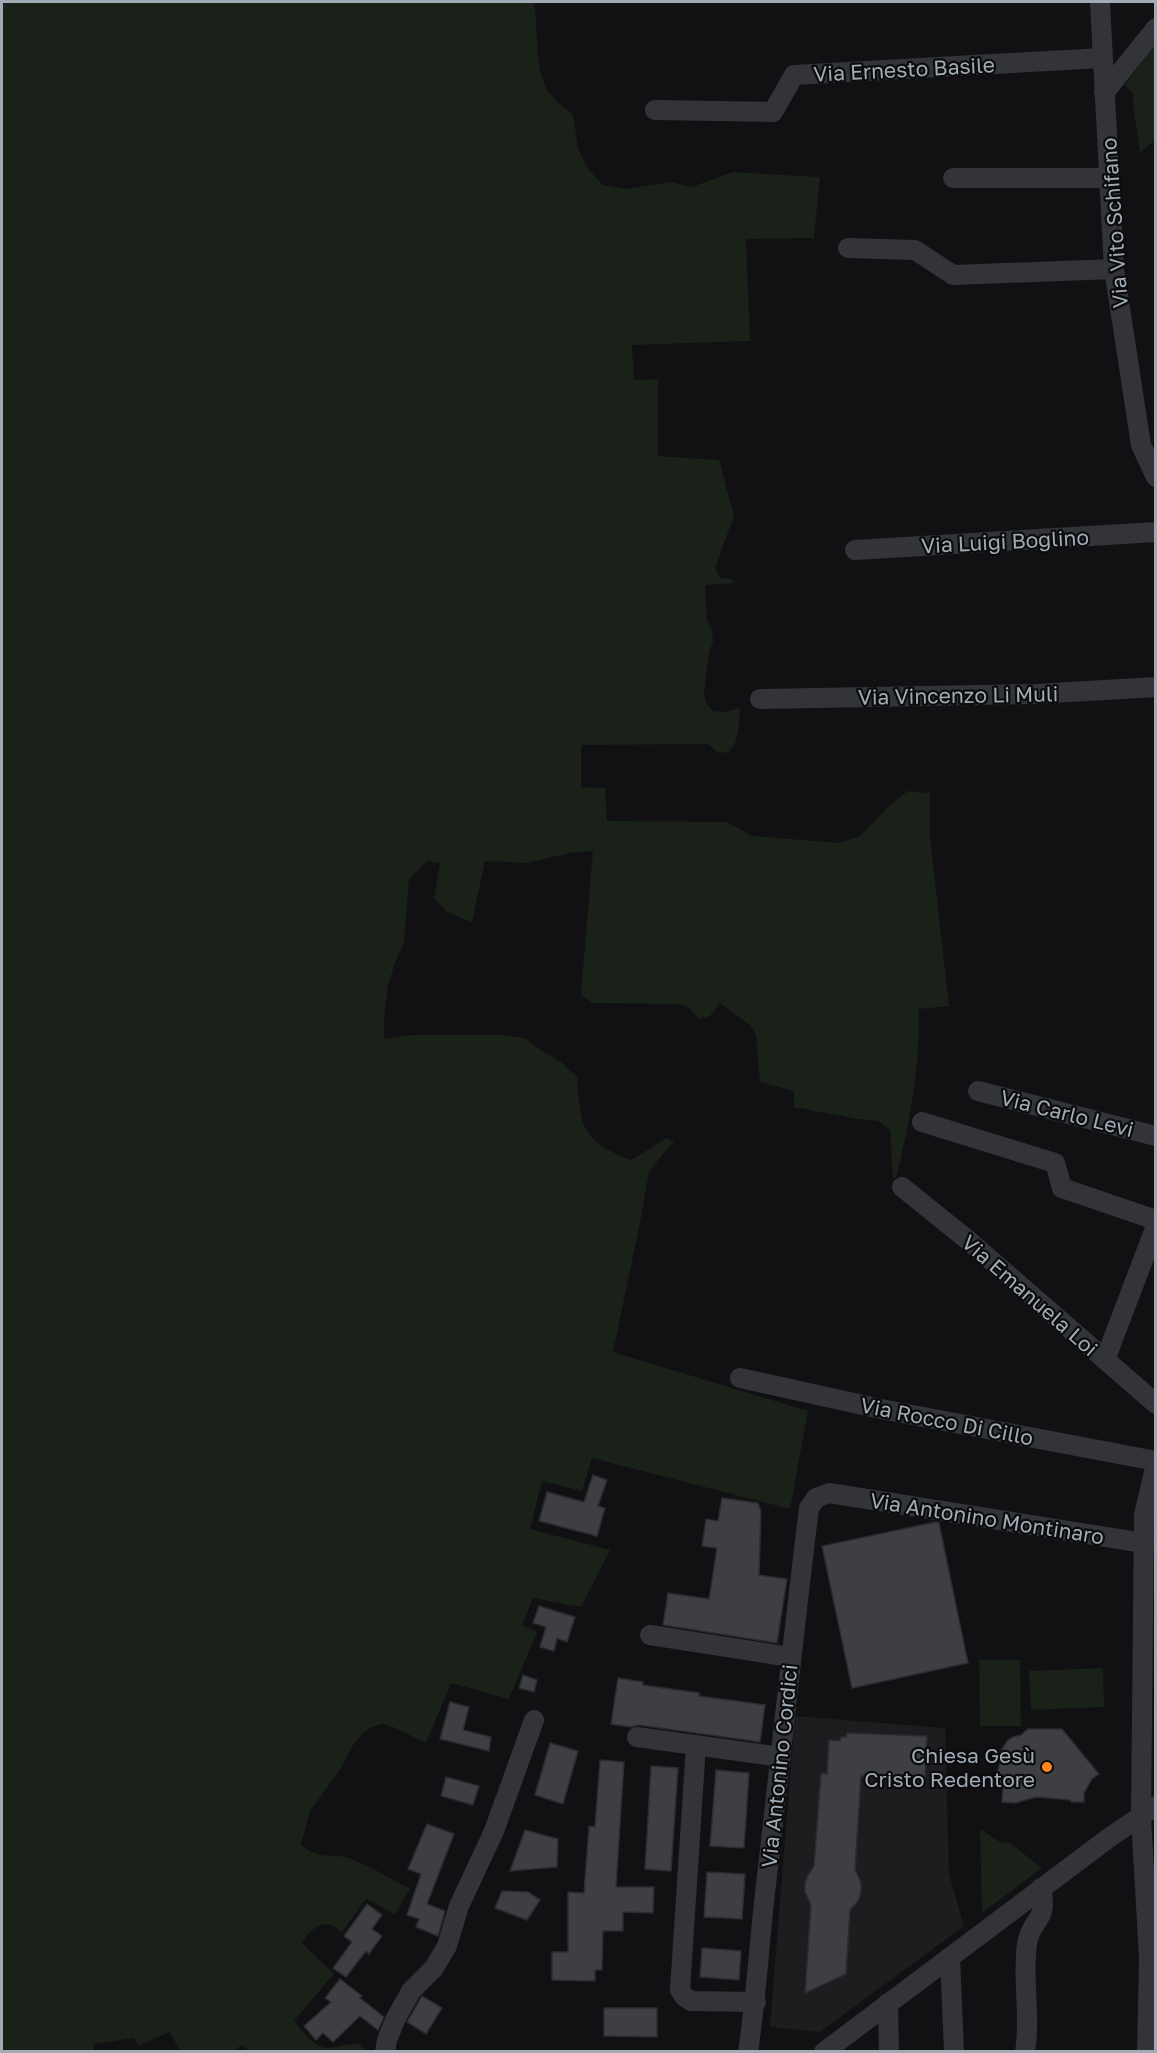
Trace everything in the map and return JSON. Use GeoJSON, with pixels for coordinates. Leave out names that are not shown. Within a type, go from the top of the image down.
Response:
{"type":"FeatureCollection","features":[{"type":"Feature","properties":{"kind":"street","name":"Via Vito Schifano"},"geometry":{"type":"LineString","coordinates":[[1100,2],[1114,269],[1141,445],[1155,477]]}},
{"type":"Feature","properties":{"kind":"street"},"geometry":{"type":"LineString","coordinates":[[1104,93],[1155,27]]}},
{"type":"Feature","properties":{"kind":"street","name":"Via Ernesto Basile"},"geometry":{"type":"LineString","coordinates":[[655,110],[773,112],[794,75],[1102,58]]}},
{"type":"Feature","properties":{"kind":"street"},"geometry":{"type":"LineString","coordinates":[[952,177],[1110,178]]}},
{"type":"Feature","properties":{"kind":"street"},"geometry":{"type":"LineString","coordinates":[[848,248],[915,250],[952,275],[1114,269]]}},
{"type":"Feature","properties":{"kind":"street","name":"Via Luigi Boglino"},"geometry":{"type":"LineString","coordinates":[[855,550],[1155,532]]}},
{"type":"Feature","properties":{"kind":"street","name":"Via Vincenzo Li Muli"},"geometry":{"type":"LineString","coordinates":[[760,699],[1036,694],[1155,687]]}},
{"type":"Feature","properties":{"kind":"street","name":"Via Carlo Levi"},"geometry":{"type":"LineString","coordinates":[[978,1091],[1155,1136]]}},
{"type":"Feature","properties":{"kind":"street"},"geometry":{"type":"LineString","coordinates":[[922,1122],[1055,1162],[1062,1188],[1155,1220]]}},
{"type":"Feature","properties":{"kind":"street","name":"Via Emanuela Loi"},"geometry":{"type":"LineString","coordinates":[[902,1187],[969,1241],[1155,1404]]}},
{"type":"Feature","properties":{"kind":"street"},"geometry":{"type":"LineString","coordinates":[[1105,1360],[1155,1226]]}},
{"type":"Feature","properties":{"kind":"street","name":"Via Rocco Di Cillo"},"geometry":{"type":"LineString","coordinates":[[740,1378],[881,1409],[1155,1462]]}},
{"type":"Feature","properties":{"kind":"street"},"geometry":{"type":"LineString","coordinates":[[1147,2052],[1152,1956],[1148,1812],[1149,1614],[1144,1515],[1153,1484],[1155,1462]]}},
{"type":"Feature","properties":{"kind":"street","name":"Via Antonino Montinaro"},"geometry":{"type":"LineString","coordinates":[[830,1493],[1144,1543]]}},
{"type":"Feature","properties":{"kind":"street","name":"Via Antonino Cordici"},"geometry":{"type":"LineString","coordinates":[[748,2052],[756,2001],[790,1657],[809,1508],[816,1498],[830,1493]]}},
{"type":"Feature","properties":{"kind":"street"},"geometry":{"type":"LineString","coordinates":[[650,1635],[790,1657]]}},
{"type":"Feature","properties":{"kind":"street"},"geometry":{"type":"LineString","coordinates":[[384,2052],[396,2018],[411,1991],[434,1968],[447,1946],[459,1906],[494,1831],[534,1720]]}},
{"type":"Feature","properties":{"kind":"street"},"geometry":{"type":"LineString","coordinates":[[637,1737],[781,1757]]}},
{"type":"Feature","properties":{"kind":"street"},"geometry":{"type":"LineString","coordinates":[[696,1745],[680,1990],[691,2001],[756,2001]]}},
{"type":"Feature","properties":{"kind":"street"},"geometry":{"type":"LineString","coordinates":[[824,2052],[1041,1888],[1148,1812]]}},
{"type":"Feature","properties":{"kind":"street"},"geometry":{"type":"LineString","coordinates":[[1025,2052],[1027,1943],[1034,1926],[1043,1913],[1041,1888]]}},
{"type":"Feature","properties":{"kind":"street"},"geometry":{"type":"LineString","coordinates":[[951,1957],[954,2052]]}},
{"type":"Feature","properties":{"kind":"street"},"geometry":{"type":"LineString","coordinates":[[888,2003],[889,2052]]}},
{"type":"Feature","properties":{"kind":"shaded area"},"geometry":{"type":"Polygon","coordinates":[[[2,2],[534,2],[539,65],[544,83],[552,97],[573,114],[578,149],[588,169],[603,185],[624,189],[671,182],[692,187],[733,172],[820,177],[814,238],[746,239],[750,341],[632,345],[634,380],[658,379],[658,456],[719,460],[734,516],[715,568],[720,578],[730,579],[736,583],[705,585],[707,620],[712,631],[713,642],[709,652],[704,692],[706,703],[713,711],[724,712],[740,708],[735,743],[729,752],[718,753],[708,744],[581,745],[581,787],[605,788],[607,821],[727,822],[752,836],[839,843],[860,836],[891,804],[908,791],[930,793],[930,837],[949,1006],[919,1009],[918,1052],[913,1094],[896,1178],[893,1178],[890,1130],[878,1121],[794,1107],[794,1091],[760,1082],[756,1035],[750,1025],[720,1003],[710,1016],[699,1019],[689,1008],[679,1004],[592,1003],[581,994],[593,851],[570,853],[527,863],[485,861],[472,922],[447,912],[434,898],[440,863],[427,861],[409,879],[404,943],[388,985],[384,1039],[411,1035],[503,1035],[525,1038],[561,1062],[577,1077],[582,1120],[586,1130],[602,1146],[631,1160],[667,1138],[674,1142],[649,1172],[613,1352],[808,1411],[790,1509],[592,1458],[582,1491],[542,1481],[530,1529],[610,1550],[581,1607],[533,1598],[522,1625],[537,1632],[509,1699],[451,1683],[426,1743],[383,1724],[363,1733],[353,1745],[341,1768],[310,1811],[301,1844],[320,1855],[347,1857],[410,1889],[395,1914],[366,1899],[341,1933],[331,1925],[325,1924],[314,1928],[309,1933],[302,1943],[334,1974],[294,2021],[318,2046],[329,2048],[359,2044],[365,2051],[249,2051],[242,2045],[233,2051],[181,2051],[169,2032],[139,2046],[134,2038],[94,2044],[94,2051],[2,2051],[2,2]]]}},
{"type":"Feature","properties":{"kind":"shaded area"},"geometry":{"type":"Polygon","coordinates":[[[1155,44],[1155,142],[1140,153],[1133,103],[1134,95],[1125,85],[1155,44]]]}},
{"type":"Feature","properties":{"kind":"shaded area"},"geometry":{"type":"Polygon","coordinates":[[[979,1660],[1020,1660],[1021,1726],[980,1726],[979,1660]]]}},
{"type":"Feature","properties":{"kind":"shaded area"},"geometry":{"type":"Polygon","coordinates":[[[1103,1668],[1104,1707],[1031,1710],[1029,1671],[1103,1668]]]}},
{"type":"Feature","properties":{"kind":"shaded area"},"geometry":{"type":"Polygon","coordinates":[[[795,1716],[945,1728],[949,1874],[964,1926],[820,2032],[770,2027],[795,1716]]]}},
{"type":"Feature","properties":{"kind":"shaded area"},"geometry":{"type":"Polygon","coordinates":[[[980,1829],[1000,1842],[1010,1843],[1042,1868],[982,1913],[980,1829]]]}},
{"type":"Feature","properties":{"kind":"building"},"geometry":{"type":"Polygon","coordinates":[[[593,1475],[607,1480],[598,1506],[605,1508],[597,1536],[539,1521],[547,1492],[584,1502],[593,1475]]]}},
{"type":"Feature","properties":{"kind":"building"},"geometry":{"type":"Polygon","coordinates":[[[722,1498],[758,1503],[761,1511],[759,1575],[787,1579],[777,1643],[663,1625],[668,1593],[709,1599],[717,1548],[702,1546],[706,1519],[718,1521],[722,1498]]]}},
{"type":"Feature","properties":{"kind":"building"},"geometry":{"type":"Polygon","coordinates":[[[939,1523],[968,1663],[852,1688],[822,1546],[939,1523]]]}},
{"type":"Feature","properties":{"kind":"building"},"geometry":{"type":"Polygon","coordinates":[[[539,1606],[575,1617],[567,1642],[557,1638],[554,1651],[540,1647],[546,1627],[533,1623],[539,1606]]]}},
{"type":"Feature","properties":{"kind":"building"},"geometry":{"type":"Polygon","coordinates":[[[523,1675],[537,1680],[534,1692],[519,1688],[523,1675]]]}},
{"type":"Feature","properties":{"kind":"building"},"geometry":{"type":"Polygon","coordinates":[[[618,1678],[643,1682],[643,1685],[699,1693],[699,1696],[765,1705],[760,1742],[639,1725],[631,1727],[611,1724],[618,1678]]]}},
{"type":"Feature","properties":{"kind":"building"},"geometry":{"type":"Polygon","coordinates":[[[450,1702],[469,1707],[463,1730],[491,1737],[489,1751],[440,1739],[450,1702]]]}},
{"type":"Feature","properties":{"kind":"building","name":"Chiesa Gesù Cristo Redentore"},"geometry":{"type":"Polygon","coordinates":[[[1028,1729],[1062,1729],[1099,1774],[1092,1779],[1084,1793],[1084,1802],[1036,1797],[1015,1803],[1002,1802],[1003,1787],[997,1782],[999,1754],[1007,1741],[1028,1729]]]}},
{"type":"Feature","properties":{"kind":"building"},"geometry":{"type":"Polygon","coordinates":[[[847,1733],[927,1736],[925,1780],[861,1776],[855,1869],[861,1883],[861,1892],[858,1901],[850,1910],[846,1974],[805,1993],[811,1905],[805,1892],[805,1883],[814,1866],[821,1773],[827,1774],[829,1740],[840,1741],[841,1737],[846,1737],[847,1733]]]}},
{"type":"Feature","properties":{"kind":"building"},"geometry":{"type":"Polygon","coordinates":[[[550,1743],[578,1751],[563,1804],[535,1795],[550,1743]]]}},
{"type":"Feature","properties":{"kind":"building"},"geometry":{"type":"Polygon","coordinates":[[[600,1760],[624,1762],[616,1887],[654,1887],[653,1913],[623,1912],[623,1931],[603,1931],[602,1970],[595,1970],[595,1981],[552,1980],[552,1952],[568,1952],[568,1892],[584,1893],[589,1826],[595,1827],[600,1760]]]}},
{"type":"Feature","properties":{"kind":"building"},"geometry":{"type":"Polygon","coordinates":[[[651,1766],[678,1768],[671,1871],[645,1869],[651,1766]]]}},
{"type":"Feature","properties":{"kind":"building"},"geometry":{"type":"Polygon","coordinates":[[[716,1770],[749,1773],[744,1848],[710,1846],[716,1770]]]}},
{"type":"Feature","properties":{"kind":"building"},"geometry":{"type":"Polygon","coordinates":[[[446,1777],[479,1786],[473,1805],[441,1796],[446,1777]]]}},
{"type":"Feature","properties":{"kind":"building"},"geometry":{"type":"Polygon","coordinates":[[[427,1824],[454,1834],[427,1904],[445,1911],[438,1936],[416,1927],[419,1919],[407,1915],[421,1874],[408,1869],[427,1824]]]}},
{"type":"Feature","properties":{"kind":"building"},"geometry":{"type":"Polygon","coordinates":[[[525,1830],[558,1839],[557,1867],[510,1871],[525,1830]]]}},
{"type":"Feature","properties":{"kind":"building"},"geometry":{"type":"Polygon","coordinates":[[[707,1872],[745,1874],[742,1919],[704,1917],[707,1872]]]}},
{"type":"Feature","properties":{"kind":"building"},"geometry":{"type":"Polygon","coordinates":[[[502,1891],[528,1892],[540,1900],[527,1920],[495,1908],[502,1891]]]}},
{"type":"Feature","properties":{"kind":"building"},"geometry":{"type":"Polygon","coordinates":[[[367,1904],[382,1915],[372,1929],[382,1936],[369,1954],[366,1951],[346,1977],[333,1968],[352,1942],[344,1936],[367,1904]]]}},
{"type":"Feature","properties":{"kind":"building"},"geometry":{"type":"Polygon","coordinates":[[[702,1948],[741,1951],[739,1980],[700,1977],[702,1948]]]}},
{"type":"Feature","properties":{"kind":"building"},"geometry":{"type":"Polygon","coordinates":[[[340,1979],[384,2017],[378,2030],[360,2016],[333,2042],[323,2033],[316,2040],[304,2026],[331,2002],[325,1998],[340,1979]]]}},
{"type":"Feature","properties":{"kind":"building"},"geometry":{"type":"Polygon","coordinates":[[[422,1996],[442,2008],[426,2034],[407,2022],[422,1996]]]}},
{"type":"Feature","properties":{"kind":"building"},"geometry":{"type":"Polygon","coordinates":[[[604,2008],[657,2008],[657,2037],[604,2036],[604,2008]]]}},
{"type":"Feature","properties":{"kind":"place","name":"Chiesa Gesù Cristo Redentore"},"geometry":{"type":"Point","coordinates":[1047,1767]}}]}
